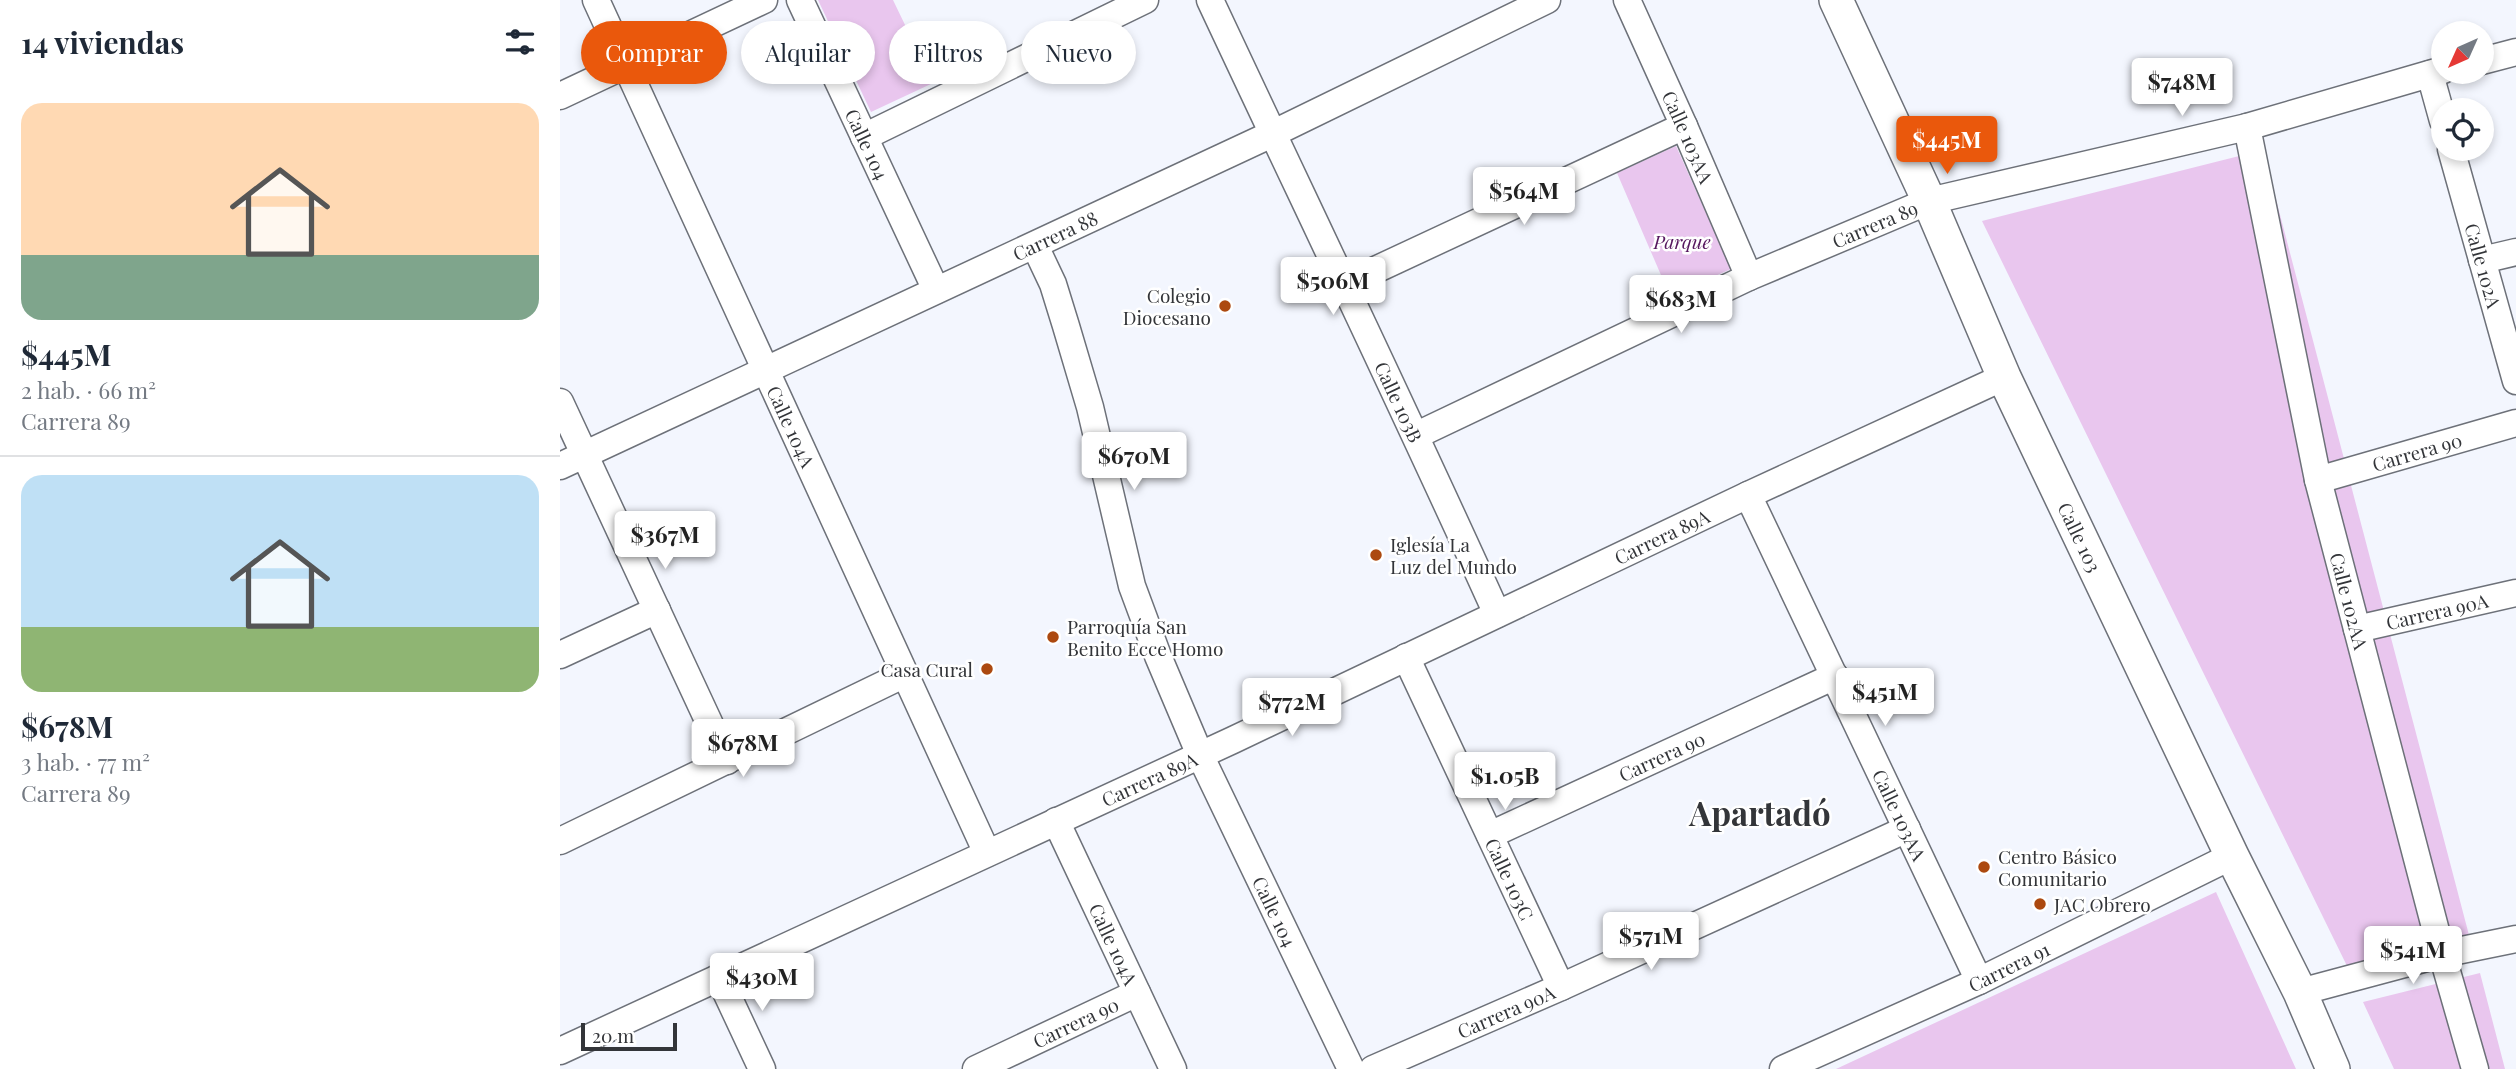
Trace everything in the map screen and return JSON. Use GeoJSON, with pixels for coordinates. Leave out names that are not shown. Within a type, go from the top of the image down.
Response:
{"type":"FeatureCollection","features":[{"type":"Feature","properties":{"kind":"street","name":"Calle 104A"},"geometry":{"type":"LineString","coordinates":[[596,0],[606,21]]}},
{"type":"Feature","properties":{"kind":"street"},"geometry":{"type":"LineString","coordinates":[[719,21],[764,0]]}},
{"type":"Feature","properties":{"kind":"street","name":"Calle 104"},"geometry":{"type":"LineString","coordinates":[[800,0],[936,290]]}},
{"type":"Feature","properties":{"kind":"street"},"geometry":{"type":"LineString","coordinates":[[864,137],[1145,0]]}},
{"type":"Feature","properties":{"kind":"street","name":"Calle 103B"},"geometry":{"type":"LineString","coordinates":[[1210,0],[1343,285],[1417,435],[1497,614]]}},
{"type":"Feature","properties":{"kind":"street","name":"Carrera 88"},"geometry":{"type":"LineString","coordinates":[[560,466],[1035,246],[1547,0]]}},
{"type":"Feature","properties":{"kind":"street","name":"Calle 103AA"},"geometry":{"type":"LineString","coordinates":[[1627,0],[1749,276]]}},
{"type":"Feature","properties":{"kind":"street","name":"Calle 103"},"geometry":{"type":"LineString","coordinates":[[1836,0],[1929,201],[2004,377],[2232,856],[2300,992],[2333,1069]]}},
{"type":"Feature","properties":{"kind":"street"},"geometry":{"type":"LineString","coordinates":[[2494,58],[2516,52]]}},
{"type":"Feature","properties":{"kind":"street","name":"Carrera 89"},"geometry":{"type":"LineString","coordinates":[[1417,435],[1749,276],[1929,201],[2247,127],[2431,73]]}},
{"type":"Feature","properties":{"kind":"street"},"geometry":{"type":"LineString","coordinates":[[560,96],[586,84]]}},
{"type":"Feature","properties":{"kind":"street","name":"Calle 104A"},"geometry":{"type":"LineString","coordinates":[[635,84],[987,853]]}},
{"type":"Feature","properties":{"kind":"street"},"geometry":{"type":"LineString","coordinates":[[1343,285],[1684,126]]}},
{"type":"Feature","properties":{"kind":"street","name":"Calle 102AA"},"geometry":{"type":"LineString","coordinates":[[2247,127],[2318,480],[2442,954],[2475,1069]]}},
{"type":"Feature","properties":{"kind":"street","name":"Calle 102A"},"geometry":{"type":"LineString","coordinates":[[2454,161],[2516,381]]}},
{"type":"Feature","properties":{"kind":"street","name":"Calle 104"},"geometry":{"type":"LineString","coordinates":[[1035,246],[1053,284],[1090,407],[1132,586],[1158,656],[1200,755],[1351,1069]]}},
{"type":"Feature","properties":{"kind":"street"},"geometry":{"type":"LineString","coordinates":[[2482,261],[2516,252]]}},
{"type":"Feature","properties":{"kind":"street","name":"Carrera 89A"},"geometry":{"type":"LineString","coordinates":[[566,1056],[719,977],[1200,755],[1748,495],[2004,377]]}},
{"type":"Feature","properties":{"kind":"street"},"geometry":{"type":"LineString","coordinates":[[560,401],[727,761]]}},
{"type":"Feature","properties":{"kind":"street","name":"Carrera 90"},"geometry":{"type":"LineString","coordinates":[[2318,480],[2516,423]]}},
{"type":"Feature","properties":{"kind":"street","name":"Calle 103AA"},"geometry":{"type":"LineString","coordinates":[[1748,495],[1979,981]]}},
{"type":"Feature","properties":{"kind":"street","name":"Carrera 90A"},"geometry":{"type":"LineString","coordinates":[[2357,629],[2516,593]]}},
{"type":"Feature","properties":{"kind":"street"},"geometry":{"type":"LineString","coordinates":[[560,655],[657,610]]}},
{"type":"Feature","properties":{"kind":"street","name":"Calle 103C"},"geometry":{"type":"LineString","coordinates":[[1406,657],[1561,987]]}},
{"type":"Feature","properties":{"kind":"street"},"geometry":{"type":"LineString","coordinates":[[560,841],[905,674]]}},
{"type":"Feature","properties":{"kind":"street","name":"Carrera 90"},"geometry":{"type":"LineString","coordinates":[[1490,835],[1835,676]]}},
{"type":"Feature","properties":{"kind":"street","name":"Calle 104A"},"geometry":{"type":"LineString","coordinates":[[1056,821],[1172,1069]]}},
{"type":"Feature","properties":{"kind":"street","name":"Carrera 90A"},"geometry":{"type":"LineString","coordinates":[[1373,1069],[1561,987],[1907,829]]}},
{"type":"Feature","properties":{"kind":"street","name":"Carrera 91"},"geometry":{"type":"LineString","coordinates":[[1783,1069],[1979,981],[2232,856]]}},
{"type":"Feature","properties":{"kind":"street"},"geometry":{"type":"LineString","coordinates":[[2300,992],[2442,954],[2516,939]]}},
{"type":"Feature","properties":{"kind":"street"},"geometry":{"type":"LineString","coordinates":[[719,977],[762,1069]]}},
{"type":"Feature","properties":{"kind":"street","name":"Carrera 90"},"geometry":{"type":"LineString","coordinates":[[976,1069],[1137,993]]}},
{"type":"Feature","properties":{"kind":"green space"},"geometry":{"type":"Polygon","coordinates":[[[818,0],[893,0],[903,21],[889,21],[889,84],[931,84],[871,112],[858,84],[875,84],[875,21],[828,21],[818,0]]]}},
{"type":"Feature","properties":{"kind":"green space","name":"Parque"},"geometry":{"type":"Polygon","coordinates":[[[1676,146],[1731,269],[1670,296],[1617,173],[1676,146]]]}},
{"type":"Feature","properties":{"kind":"green space"},"geometry":{"type":"Polygon","coordinates":[[[2263,150],[2470,939],[2348,968],[1982,221],[2263,150]]]}},
{"type":"Feature","properties":{"kind":"green space"},"geometry":{"type":"Polygon","coordinates":[[[2216,892],[2296,1069],[1836,1069],[2216,892]]]}},
{"type":"Feature","properties":{"kind":"green space"},"geometry":{"type":"Polygon","coordinates":[[[2480,973],[2505,1069],[2394,1069],[2363,1002],[2480,973]]]}},
{"type":"Feature","properties":{"kind":"place","name":"Colegio Diocesano"},"geometry":{"type":"Point","coordinates":[1225,306]}},
{"type":"Feature","properties":{"kind":"place","name":"Iglesía La Luz del Mundo"},"geometry":{"type":"Point","coordinates":[1376,555]}},
{"type":"Feature","properties":{"kind":"place","name":"Parroquía San Benito Ecce Homo"},"geometry":{"type":"Point","coordinates":[1053,637]}},
{"type":"Feature","properties":{"kind":"place","name":"Casa Cural"},"geometry":{"type":"Point","coordinates":[987,669]}},
{"type":"Feature","properties":{"kind":"place","name":"Centro Básico Comunitario"},"geometry":{"type":"Point","coordinates":[1984,867]}},
{"type":"Feature","properties":{"kind":"place","name":"JAC Obrero"},"geometry":{"type":"Point","coordinates":[2040,904]}},
{"type":"Feature","properties":{"kind":"district","name":"Apartadó"},"geometry":{"type":"Point","coordinates":[1760,812]}}]}
